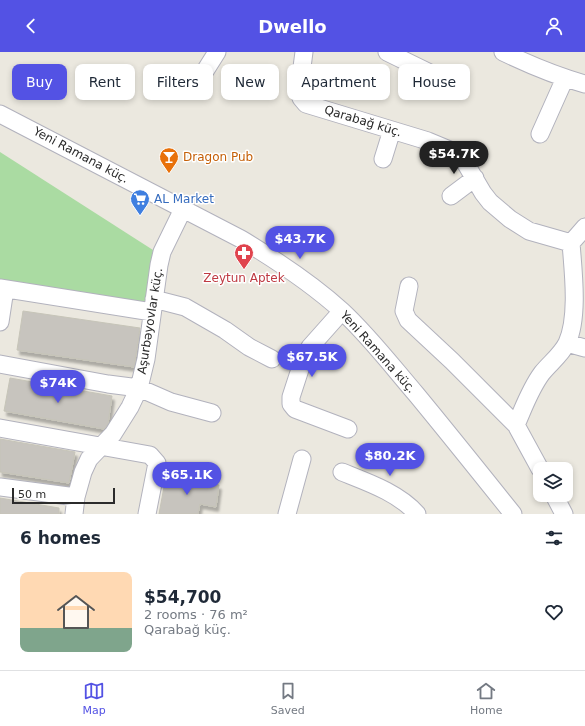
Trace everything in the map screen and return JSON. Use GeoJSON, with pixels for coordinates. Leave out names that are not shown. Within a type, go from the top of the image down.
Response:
{"type":"FeatureCollection","features":[{"type":"Feature","properties":{"kind":"street"},"geometry":{"type":"LineString","coordinates":[[209,64],[217,52]]}},
{"type":"Feature","properties":{"kind":"street","name":"Qarabağ küç."},"geometry":{"type":"LineString","coordinates":[[304,52],[299,90],[301,98],[306,104],[428,141],[452,151],[463,159],[490,202],[519,226],[571,243]]}},
{"type":"Feature","properties":{"kind":"street"},"geometry":{"type":"LineString","coordinates":[[387,52],[411,64]]}},
{"type":"Feature","properties":{"kind":"street"},"geometry":{"type":"LineString","coordinates":[[507,53],[538,68],[585,84]]}},
{"type":"Feature","properties":{"kind":"street"},"geometry":{"type":"LineString","coordinates":[[540,134],[565,78]]}},
{"type":"Feature","properties":{"kind":"street","name":"Yeni Ramana küç."},"geometry":{"type":"LineString","coordinates":[[0,114],[241,239],[300,277],[342,311],[363,332],[513,514]]}},
{"type":"Feature","properties":{"kind":"street"},"geometry":{"type":"LineString","coordinates":[[383,159],[392,130]]}},
{"type":"Feature","properties":{"kind":"street"},"geometry":{"type":"LineString","coordinates":[[451,196],[475,178]]}},
{"type":"Feature","properties":{"kind":"street","name":"Aşurbəyovlar küç."},"geometry":{"type":"LineString","coordinates":[[74,514],[76,497],[83,472],[89,459],[113,434],[130,407],[139,388],[146,359],[159,264],[162,252],[183,209]]}},
{"type":"Feature","properties":{"kind":"street"},"geometry":{"type":"LineString","coordinates":[[516,425],[530,392],[542,373],[567,343],[571,328],[574,298],[571,243],[585,227]]}},
{"type":"Feature","properties":{"kind":"street"},"geometry":{"type":"LineString","coordinates":[[409,286],[404,311],[408,320],[452,361],[516,425],[536,462]]}},
{"type":"Feature","properties":{"kind":"street"},"geometry":{"type":"LineString","coordinates":[[0,322],[3,289],[153,306],[185,307],[225,330],[249,347],[272,359]]}},
{"type":"Feature","properties":{"kind":"street"},"geometry":{"type":"LineString","coordinates":[[342,311],[310,347],[304,357],[291,397],[291,404],[295,409],[348,429]]}},
{"type":"Feature","properties":{"kind":"street"},"geometry":{"type":"LineString","coordinates":[[567,343],[585,348]]}},
{"type":"Feature","properties":{"kind":"street"},"geometry":{"type":"LineString","coordinates":[[0,364],[108,384],[139,388],[172,402],[212,413]]}},
{"type":"Feature","properties":{"kind":"street"},"geometry":{"type":"LineString","coordinates":[[0,428],[150,456],[157,463],[147,514]]}},
{"type":"Feature","properties":{"kind":"street"},"geometry":{"type":"LineString","coordinates":[[286,514],[302,459]]}},
{"type":"Feature","properties":{"kind":"street"},"geometry":{"type":"LineString","coordinates":[[342,472],[379,487],[411,508],[417,514]]}},
{"type":"Feature","properties":{"kind":"street"},"geometry":{"type":"LineString","coordinates":[[0,487],[76,497]]}},
{"type":"Feature","properties":{"kind":"street"},"geometry":{"type":"LineString","coordinates":[[558,502],[564,514]]}},
{"type":"Feature","properties":{"kind":"green space"},"geometry":{"type":"Polygon","coordinates":[[[0,152],[153,250],[146,307],[0,281],[0,152]]]}},
{"type":"Feature","properties":{"kind":"building"},"geometry":{"type":"Polygon","coordinates":[[[23,311],[140,328],[134,367],[17,350],[23,311]]]}},
{"type":"Feature","properties":{"kind":"building"},"geometry":{"type":"Polygon","coordinates":[[[10,378],[112,396],[108,424],[104,429],[4,411],[10,378]]]}},
{"type":"Feature","properties":{"kind":"building"},"geometry":{"type":"Polygon","coordinates":[[[0,439],[75,452],[69,483],[0,472],[0,439]]]}},
{"type":"Feature","properties":{"kind":"building"},"geometry":{"type":"Polygon","coordinates":[[[166,476],[219,485],[216,507],[200,504],[198,514],[159,514],[166,476]]]}},
{"type":"Feature","properties":{"kind":"building"},"geometry":{"type":"Polygon","coordinates":[[[0,498],[59,508],[59,514],[0,514],[0,498]]]}},
{"type":"Feature","properties":{"kind":"place","name":"Dragon Pub"},"geometry":{"type":"Point","coordinates":[169,174]}},
{"type":"Feature","properties":{"kind":"place","name":"AL Market"},"geometry":{"type":"Point","coordinates":[140,216]}},
{"type":"Feature","properties":{"kind":"place","name":"Zeytun Aptek"},"geometry":{"type":"Point","coordinates":[244,270]}}]}
